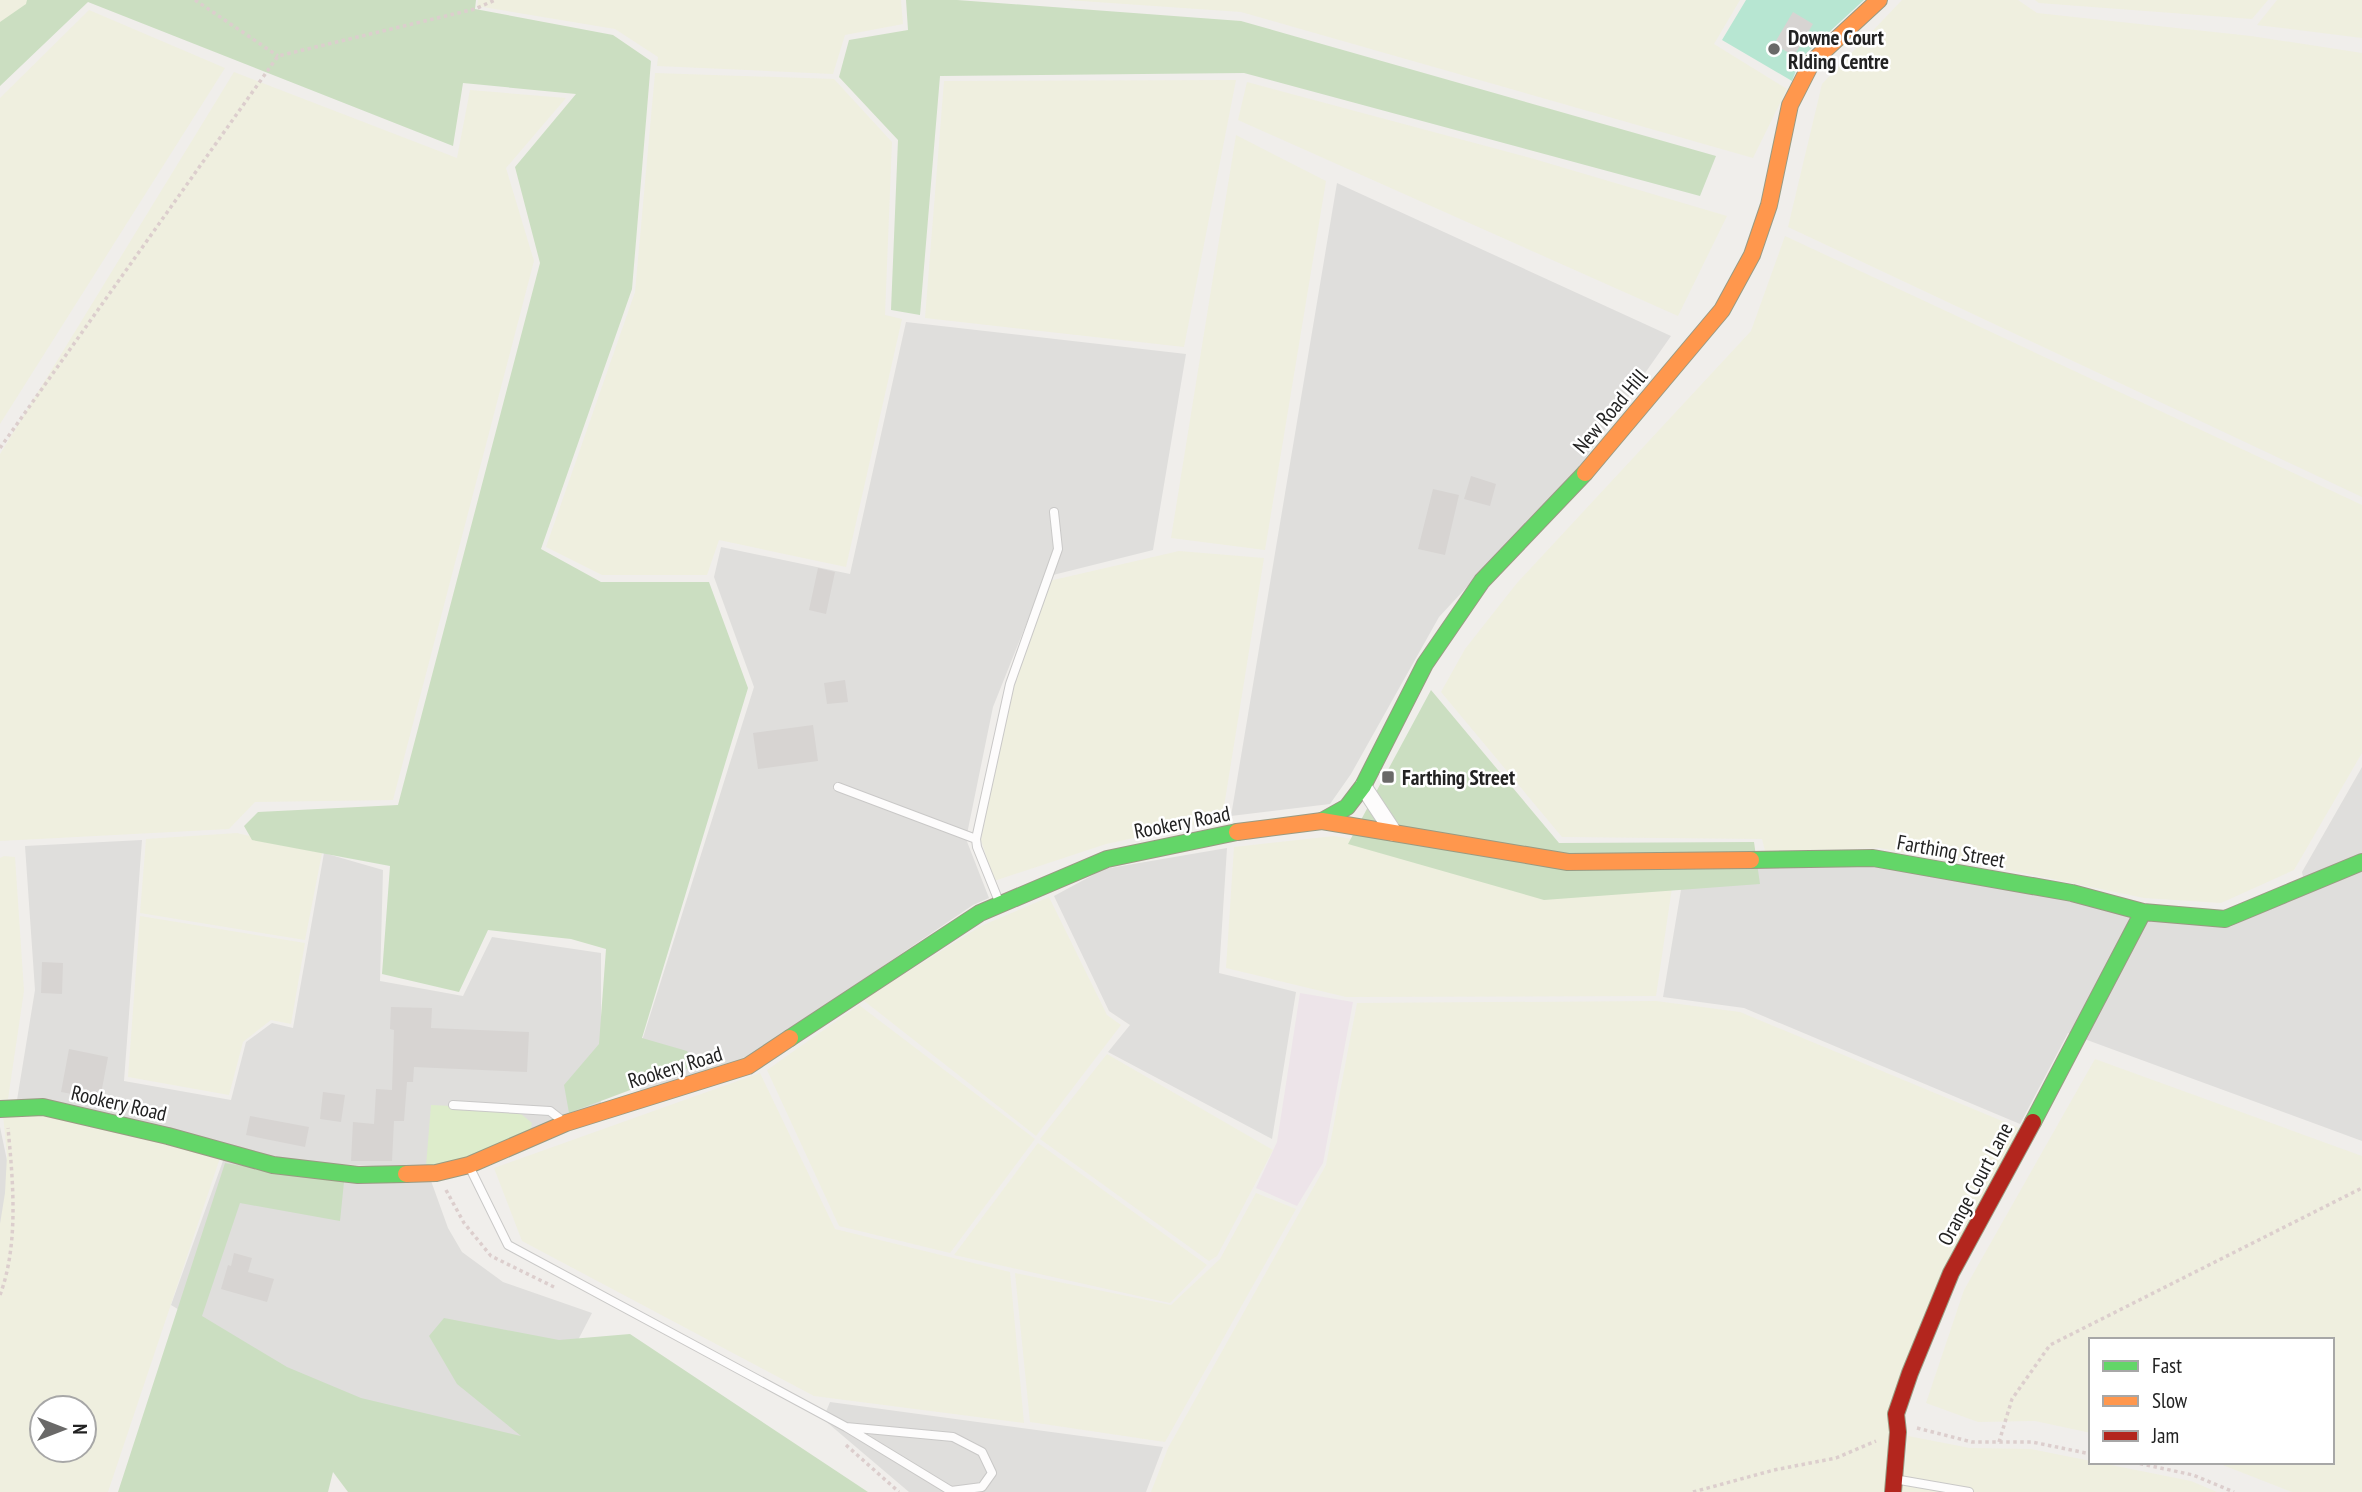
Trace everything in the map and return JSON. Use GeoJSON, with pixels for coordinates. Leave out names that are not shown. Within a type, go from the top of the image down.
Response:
{"type":"FeatureCollection","features":[{"type":"Feature","properties":{"kind":"street","name":"New Road Hill"},"geometry":{"type":"LineString","coordinates":[[1322,821],[1346,807],[1363,786],[1425,664],[1482,581],[1587,471],[1722,310],[1752,255],[1769,205],[1790,105],[1812,62],[1879,0]]}},
{"type":"Feature","properties":{"kind":"street"},"geometry":{"type":"LineString","coordinates":[[1363,786],[1394,833]]}},
{"type":"Feature","properties":{"kind":"street","name":"Farthing Street"},"geometry":{"type":"LineString","coordinates":[[1322,821],[1568,862],[1873,858],[2072,893],[2143,912],[2225,919],[2362,862]]}},
{"type":"Feature","properties":{"kind":"street","name":"Rookery Road"},"geometry":{"type":"LineString","coordinates":[[3,1109],[43,1107],[168,1136],[273,1165],[358,1175],[436,1173],[469,1165],[566,1123],[748,1066],[980,913],[1107,859],[1231,833],[1322,821]]}},
{"type":"Feature","properties":{"kind":"street","name":"Orange Court Lane"},"geometry":{"type":"LineString","coordinates":[[1894,1485],[1898,1432],[1896,1414],[1951,1273],[2083,1030],[2143,912]]}},
{"type":"Feature","properties":{"kind":"lane"},"geometry":{"type":"LineString","coordinates":[[1000,904],[976,839],[1010,684],[1058,549],[1054,512]]}},
{"type":"Feature","properties":{"kind":"lane"},"geometry":{"type":"LineString","coordinates":[[838,787],[976,839]]}},
{"type":"Feature","properties":{"kind":"lane"},"geometry":{"type":"LineString","coordinates":[[453,1105],[550,1111],[566,1123]]}},
{"type":"Feature","properties":{"kind":"lane"},"geometry":{"type":"LineString","coordinates":[[469,1165],[508,1245],[846,1427],[951,1491],[982,1487],[992,1473],[982,1452],[953,1437],[846,1427]]}},
{"type":"Feature","properties":{"kind":"lane"},"geometry":{"type":"LineString","coordinates":[[1894,1485],[1969,1492]]}},
{"type":"Feature","properties":{"kind":"path"},"geometry":{"type":"LineString","coordinates":[[195,0],[278,56]]}},
{"type":"Feature","properties":{"kind":"path"},"geometry":{"type":"LineString","coordinates":[[0,448],[278,56],[475,9],[495,0]]}},
{"type":"Feature","properties":{"kind":"path"},"geometry":{"type":"LineString","coordinates":[[0,1295],[7,1276],[14,1194],[3,1109]]}},
{"type":"Feature","properties":{"kind":"path"},"geometry":{"type":"LineString","coordinates":[[1999,1442],[2012,1399],[2050,1345],[2362,1188]]}},
{"type":"Feature","properties":{"kind":"path"},"geometry":{"type":"LineString","coordinates":[[1896,1414],[1916,1428],[1972,1442],[2032,1442],[2089,1454]]}},
{"type":"Feature","properties":{"kind":"path"},"geometry":{"type":"LineString","coordinates":[[1693,1492],[1774,1470],[1836,1458],[1898,1432]]}},
{"type":"Feature","properties":{"kind":"path"},"geometry":{"type":"LineString","coordinates":[[2142,1464],[2193,1475],[2234,1492]]}},
{"type":"Feature","properties":{"kind":"shaded area"},"geometry":{"type":"Polygon","coordinates":[[[1337,183],[1671,336],[1582,463],[1439,617],[1351,774],[1330,804],[1231,816],[1337,183]]]}},
{"type":"Feature","properties":{"kind":"shaded area"},"geometry":{"type":"Polygon","coordinates":[[[906,322],[1186,354],[1153,550],[1045,577],[993,707],[966,839],[989,898],[973,905],[743,1061],[640,1091],[641,1044],[754,687],[714,577],[721,547],[850,574],[906,322]]]}},
{"type":"Feature","properties":{"kind":"shaded area"},"geometry":{"type":"Polygon","coordinates":[[[2362,767],[2362,1141],[2068,1033],[2020,1124],[1744,1008],[1663,997],[1685,866],[1868,864],[2230,927],[2306,892],[2302,872],[2362,767]]]}},
{"type":"Feature","properties":{"kind":"shaded area"},"geometry":{"type":"Polygon","coordinates":[[[142,840],[124,1081],[231,1100],[246,1042],[272,1023],[293,1028],[324,853],[383,870],[380,981],[463,996],[492,937],[601,953],[601,1107],[435,1169],[276,1161],[17,1100],[35,990],[25,846],[142,840]]]}},
{"type":"Feature","properties":{"kind":"shaded area"},"geometry":{"type":"Polygon","coordinates":[[[1227,848],[1219,973],[1296,992],[1272,1139],[1108,1052],[1130,1025],[1109,1011],[1054,896],[1104,869],[1227,848]]]}},
{"type":"Feature","properties":{"kind":"shaded area"},"geometry":{"type":"Polygon","coordinates":[[[1300,993],[1353,1002],[1323,1163],[1297,1206],[1256,1188],[1277,1142],[1300,993]]]}},
{"type":"Feature","properties":{"kind":"shaded area"},"geometry":{"type":"Polygon","coordinates":[[[0,1127],[14,1194],[0,1295],[0,1127]]]}},
{"type":"Feature","properties":{"kind":"shaded area"},"geometry":{"type":"Polygon","coordinates":[[[224,1158],[430,1178],[448,1228],[462,1252],[503,1282],[592,1313],[522,1448],[362,1410],[283,1371],[171,1305],[224,1158]]]}},
{"type":"Feature","properties":{"kind":"shaded area"},"geometry":{"type":"Polygon","coordinates":[[[830,1402],[1163,1447],[1146,1492],[909,1492],[823,1419],[830,1402]]]}},
{"type":"Feature","properties":{"kind":"green space"},"geometry":{"type":"Polygon","coordinates":[[[0,0],[36,0],[0,37],[0,0]]]}},
{"type":"Feature","properties":{"kind":"green space"},"geometry":{"type":"Polygon","coordinates":[[[27,0],[476,0],[475,9],[613,35],[651,61],[632,289],[541,549],[601,582],[709,582],[748,688],[642,1038],[687,1051],[694,1066],[569,1113],[564,1085],[599,1044],[606,949],[571,939],[488,930],[459,992],[382,974],[390,866],[252,840],[244,826],[258,812],[398,805],[540,263],[515,167],[576,94],[463,83],[453,146],[88,2],[0,86],[0,22],[26,4],[27,0]]]}},
{"type":"Feature","properties":{"kind":"green space"},"geometry":{"type":"Polygon","coordinates":[[[478,0],[901,0],[903,24],[845,35],[833,74],[657,66],[658,57],[615,29],[477,6],[478,0]]]}},
{"type":"Feature","properties":{"kind":"green space"},"geometry":{"type":"Polygon","coordinates":[[[906,0],[957,0],[1241,21],[1716,156],[1700,196],[1244,73],[940,76],[920,315],[891,310],[898,140],[839,77],[849,40],[908,30],[906,0]]]}},
{"type":"Feature","properties":{"kind":"green space"},"geometry":{"type":"Polygon","coordinates":[[[1067,0],[1740,0],[1714,44],[1787,89],[1753,158],[1241,12],[1067,0]]]}},
{"type":"Feature","properties":{"kind":"green space","name":"Downe Court RIding Centre"},"geometry":{"type":"Polygon","coordinates":[[[1746,0],[1864,0],[1801,58],[1792,81],[1722,40],[1746,0]]]}},
{"type":"Feature","properties":{"kind":"green space"},"geometry":{"type":"Polygon","coordinates":[[[1902,0],[2018,0],[2037,13],[2251,36],[2362,53],[2362,497],[1788,227],[1822,84],[1902,0]]]}},
{"type":"Feature","properties":{"kind":"green space"},"geometry":{"type":"Polygon","coordinates":[[[2035,0],[2268,0],[2252,19],[2039,3],[2035,0]]]}},
{"type":"Feature","properties":{"kind":"green space"},"geometry":{"type":"Polygon","coordinates":[[[2277,0],[2362,0],[2362,38],[2257,25],[2277,0]]]}},
{"type":"Feature","properties":{"kind":"green space"},"geometry":{"type":"Polygon","coordinates":[[[89,10],[225,68],[0,424],[0,98],[89,10]]]}},
{"type":"Feature","properties":{"kind":"green space"},"geometry":{"type":"Polygon","coordinates":[[[234,72],[457,158],[470,90],[566,98],[506,168],[534,261],[393,800],[255,802],[229,829],[0,841],[0,454],[234,72]]]}},
{"type":"Feature","properties":{"kind":"green space"},"geometry":{"type":"Polygon","coordinates":[[[655,73],[834,79],[892,142],[885,315],[902,319],[846,567],[719,540],[707,575],[602,575],[546,547],[635,292],[655,73]]]}},
{"type":"Feature","properties":{"kind":"green space"},"geometry":{"type":"Polygon","coordinates":[[[1236,80],[1184,347],[925,318],[944,81],[1236,80]]]}},
{"type":"Feature","properties":{"kind":"green space"},"geometry":{"type":"Polygon","coordinates":[[[1247,82],[1534,159],[1727,216],[1678,316],[1238,120],[1247,82]]]}},
{"type":"Feature","properties":{"kind":"green space"},"geometry":{"type":"Polygon","coordinates":[[[1236,135],[1326,181],[1265,550],[1171,538],[1236,135]]]}},
{"type":"Feature","properties":{"kind":"green space"},"geometry":{"type":"Polygon","coordinates":[[[1785,236],[2362,505],[2362,753],[2294,870],[2221,903],[2144,898],[2014,871],[1879,848],[1765,851],[1762,839],[1562,837],[1441,692],[1465,649],[1517,583],[1751,331],[1785,236]]]}},
{"type":"Feature","properties":{"kind":"green space"},"geometry":{"type":"Polygon","coordinates":[[[1179,551],[1264,558],[1222,819],[1106,844],[994,881],[981,840],[1008,703],[1049,581],[1179,551]]]}},
{"type":"Feature","properties":{"kind":"green space"},"geometry":{"type":"Polygon","coordinates":[[[1431,690],[1559,843],[1754,842],[1760,884],[1544,900],[1348,844],[1431,690]]]}},
{"type":"Feature","properties":{"kind":"green space"},"geometry":{"type":"Polygon","coordinates":[[[237,833],[322,853],[305,940],[140,913],[146,839],[237,833]]]}},
{"type":"Feature","properties":{"kind":"green space"},"geometry":{"type":"Polygon","coordinates":[[[1334,836],[1588,878],[1674,874],[1656,996],[1346,997],[1226,968],[1234,847],[1334,836]]]}},
{"type":"Feature","properties":{"kind":"green space"},"geometry":{"type":"Polygon","coordinates":[[[15,857],[24,991],[8,1099],[0,1100],[0,858],[15,857]]]}},
{"type":"Feature","properties":{"kind":"green space"},"geometry":{"type":"Polygon","coordinates":[[[1049,897],[1107,1015],[1121,1025],[1036,1136],[863,1000],[981,926],[1049,897]]]}},
{"type":"Feature","properties":{"kind":"green space"},"geometry":{"type":"Polygon","coordinates":[[[140,916],[305,943],[291,1024],[271,1020],[243,1042],[229,1095],[128,1077],[140,916]]]}},
{"type":"Feature","properties":{"kind":"green space"},"geometry":{"type":"Polygon","coordinates":[[[1656,1001],[1740,1012],[2019,1128],[1890,1414],[1885,1492],[1151,1492],[1168,1448],[1326,1165],[1357,1003],[1656,1001]]]}},
{"type":"Feature","properties":{"kind":"green space"},"geometry":{"type":"Polygon","coordinates":[[[859,1005],[1035,1139],[950,1253],[839,1226],[767,1070],[859,1005]]]}},
{"type":"Feature","properties":{"kind":"green space"},"geometry":{"type":"Polygon","coordinates":[[[1107,1054],[1273,1150],[1217,1256],[1209,1261],[1040,1139],[1107,1054]]]}},
{"type":"Feature","properties":{"kind":"green space"},"geometry":{"type":"Polygon","coordinates":[[[2095,1059],[2362,1156],[2362,1492],[2292,1492],[2220,1464],[2334,1464],[2334,1338],[2089,1338],[2089,1433],[2035,1421],[1978,1422],[1926,1403],[1964,1290],[2095,1059]]]}},
{"type":"Feature","properties":{"kind":"green space"},"geometry":{"type":"Polygon","coordinates":[[[760,1073],[835,1229],[1010,1272],[1024,1423],[814,1396],[522,1241],[494,1168],[760,1073]]]}},
{"type":"Feature","properties":{"kind":"green space"},"geometry":{"type":"Polygon","coordinates":[[[431,1105],[515,1109],[532,1123],[530,1132],[468,1160],[426,1166],[431,1105]]]}},
{"type":"Feature","properties":{"kind":"green space"},"geometry":{"type":"Polygon","coordinates":[[[45,1114],[220,1158],[108,1492],[0,1492],[0,1224],[7,1155],[3,1115],[45,1114]]]}},
{"type":"Feature","properties":{"kind":"green space"},"geometry":{"type":"Polygon","coordinates":[[[1038,1143],[1207,1265],[1170,1303],[954,1255],[1038,1143]]]}},
{"type":"Feature","properties":{"kind":"green space"},"geometry":{"type":"Polygon","coordinates":[[[225,1163],[344,1182],[340,1221],[240,1203],[202,1316],[287,1367],[361,1398],[521,1436],[457,1384],[429,1336],[444,1318],[559,1340],[630,1334],[868,1492],[348,1492],[333,1472],[328,1492],[118,1492],[225,1163]]]}},
{"type":"Feature","properties":{"kind":"green space"},"geometry":{"type":"Polygon","coordinates":[[[1256,1193],[1296,1209],[1165,1442],[1030,1422],[1015,1273],[1171,1305],[1220,1259],[1256,1193]]]}},
{"type":"Feature","properties":{"kind":"green space"},"geometry":{"type":"Polygon","coordinates":[[[1908,1436],[1970,1448],[2031,1449],[2089,1461],[2089,1464],[2106,1464],[2191,1481],[2217,1492],[1902,1492],[1908,1436]]]}},
{"type":"Feature","properties":{"kind":"building"},"geometry":{"type":"Polygon","coordinates":[[[1793,12],[1813,24],[1794,56],[1774,44],[1793,12]]]}},
{"type":"Feature","properties":{"kind":"building"},"geometry":{"type":"Polygon","coordinates":[[[1471,476],[1496,484],[1490,506],[1464,499],[1471,476]]]}},
{"type":"Feature","properties":{"kind":"building"},"geometry":{"type":"Polygon","coordinates":[[[1433,489],[1459,495],[1445,555],[1418,549],[1433,489]]]}},
{"type":"Feature","properties":{"kind":"building"},"geometry":{"type":"Polygon","coordinates":[[[818,568],[835,572],[826,614],[809,610],[818,568]]]}},
{"type":"Feature","properties":{"kind":"building"},"geometry":{"type":"Polygon","coordinates":[[[845,680],[848,702],[827,704],[824,683],[845,680]]]}},
{"type":"Feature","properties":{"kind":"building"},"geometry":{"type":"Polygon","coordinates":[[[813,725],[818,761],[758,769],[753,733],[813,725]]]}},
{"type":"Feature","properties":{"kind":"building"},"geometry":{"type":"Polygon","coordinates":[[[42,962],[63,963],[62,994],[41,993],[42,962]]]}},
{"type":"Feature","properties":{"kind":"building"},"geometry":{"type":"Polygon","coordinates":[[[391,1007],[432,1008],[431,1028],[529,1032],[527,1072],[414,1067],[413,1082],[407,1082],[404,1121],[394,1121],[392,1161],[351,1161],[353,1122],[374,1124],[376,1089],[392,1090],[394,1030],[390,1029],[391,1007]]]}},
{"type":"Feature","properties":{"kind":"building"},"geometry":{"type":"Polygon","coordinates":[[[69,1049],[108,1057],[100,1099],[61,1092],[69,1049]]]}},
{"type":"Feature","properties":{"kind":"building"},"geometry":{"type":"Polygon","coordinates":[[[323,1092],[345,1095],[341,1122],[320,1119],[323,1092]]]}},
{"type":"Feature","properties":{"kind":"building"},"geometry":{"type":"Polygon","coordinates":[[[250,1116],[309,1127],[305,1147],[246,1135],[250,1116]]]}},
{"type":"Feature","properties":{"kind":"building"},"geometry":{"type":"Polygon","coordinates":[[[234,1253],[252,1258],[248,1272],[274,1279],[267,1302],[221,1289],[234,1253]]]}},
{"type":"Feature","properties":{"kind":"traffic: fast"},"geometry":{"type":"LineString","coordinates":[[1322,821],[1347,807],[1363,786],[1425,664],[1482,581],[1585,473]]}},
{"type":"Feature","properties":{"kind":"traffic: fast"},"geometry":{"type":"LineString","coordinates":[[790,1038],[980,913],[1107,859],[1237,832]]}},
{"type":"Feature","properties":{"kind":"traffic: fast"},"geometry":{"type":"LineString","coordinates":[[1751,860],[1873,858],[2072,893],[2143,912],[2225,919],[2362,862]]}},
{"type":"Feature","properties":{"kind":"traffic: fast"},"geometry":{"type":"LineString","coordinates":[[2033,1122],[2143,912]]}},
{"type":"Feature","properties":{"kind":"traffic: fast"},"geometry":{"type":"LineString","coordinates":[[0,1109],[43,1107],[168,1136],[273,1165],[358,1175],[406,1174]]}},
{"type":"Feature","properties":{"kind":"traffic: slow"},"geometry":{"type":"LineString","coordinates":[[1585,473],[1722,310],[1752,255],[1769,205],[1790,105],[1812,62],[1879,0]]}},
{"type":"Feature","properties":{"kind":"traffic: slow"},"geometry":{"type":"LineString","coordinates":[[1237,832],[1322,821],[1568,862],[1751,860]]}},
{"type":"Feature","properties":{"kind":"traffic: slow"},"geometry":{"type":"LineString","coordinates":[[406,1174],[436,1173],[469,1165],[566,1123],[748,1066],[790,1038]]}},
{"type":"Feature","properties":{"kind":"traffic: jam"},"geometry":{"type":"LineString","coordinates":[[1893,1492],[1898,1432],[1896,1414],[1910,1373],[1951,1273],[2033,1122]]}},
{"type":"Feature","properties":{"kind":"place","name":"Downe Court RIding Centre"},"geometry":{"type":"Point","coordinates":[1774,49]}},
{"type":"Feature","properties":{"kind":"place","name":"Farthing Street"},"geometry":{"type":"Point","coordinates":[1388,777]}}]}
